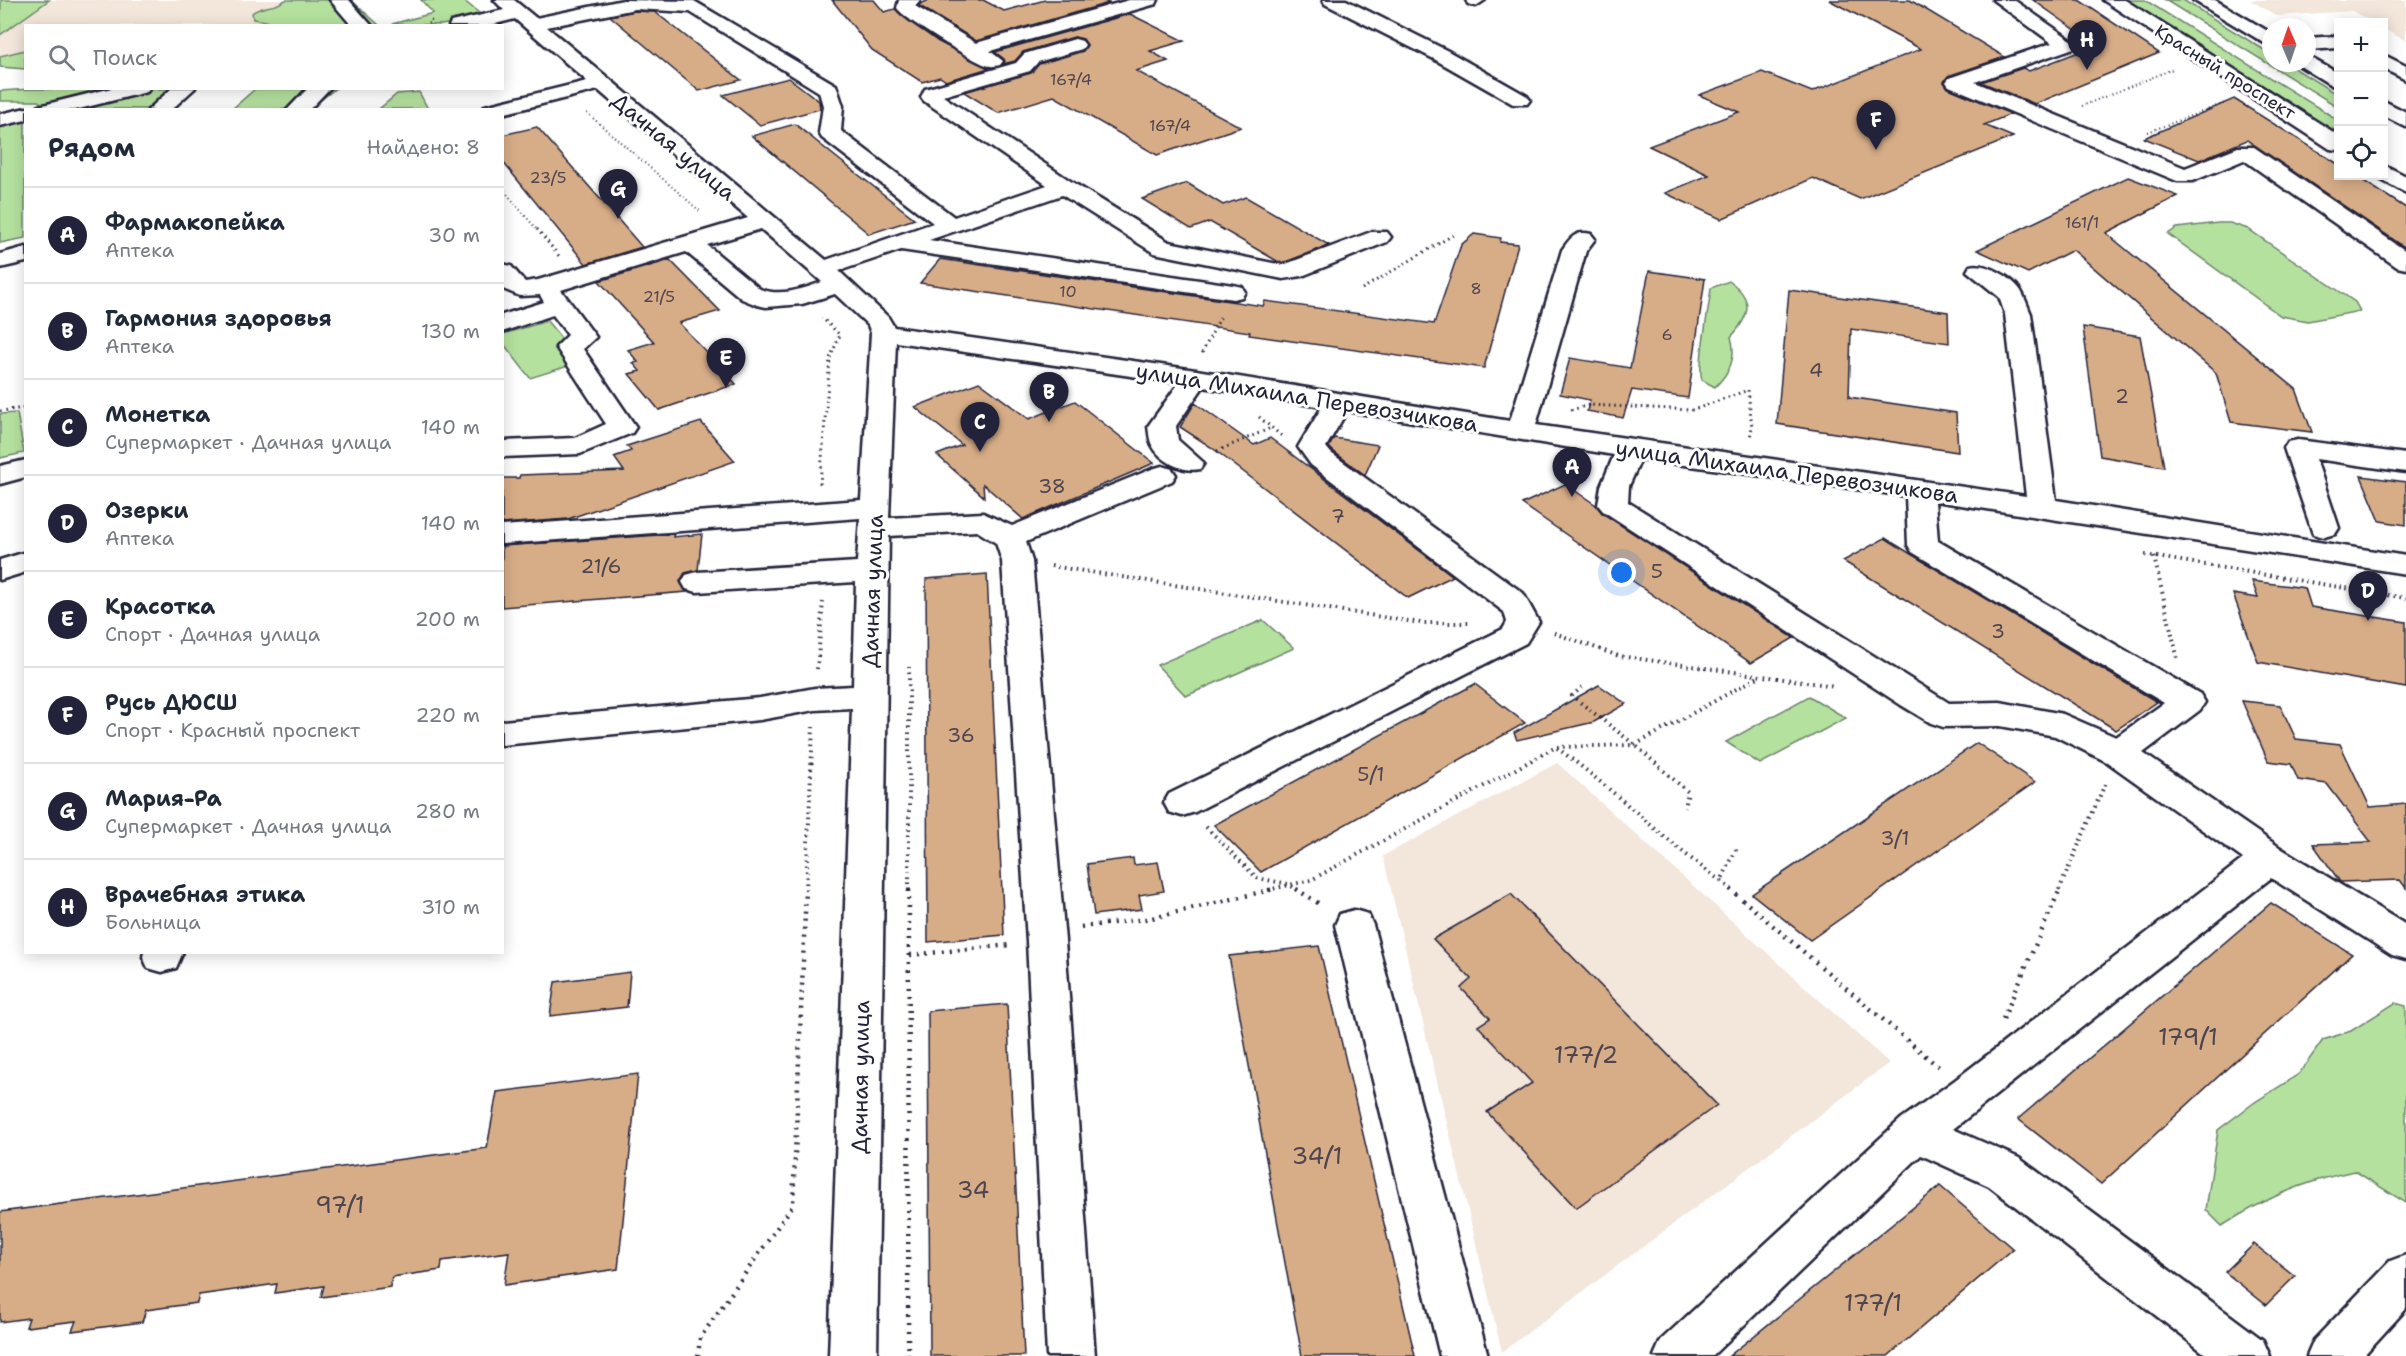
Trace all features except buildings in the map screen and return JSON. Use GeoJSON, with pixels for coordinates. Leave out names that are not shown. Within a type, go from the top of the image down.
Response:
{"type":"FeatureCollection","features":[{"type":"Feature","properties":{"kind":"street"},"geometry":{"type":"LineString","coordinates":[[339,0],[361,24]]}},
{"type":"Feature","properties":{"kind":"street"},"geometry":{"type":"LineString","coordinates":[[911,0],[906,3],[906,8],[914,15],[1010,71]]}},
{"type":"Feature","properties":{"kind":"street"},"geometry":{"type":"LineString","coordinates":[[974,50],[1149,0]]}},
{"type":"Feature","properties":{"kind":"street"},"geometry":{"type":"LineString","coordinates":[[1332,0],[1441,55],[1520,100]]}},
{"type":"Feature","properties":{"kind":"street"},"geometry":{"type":"LineString","coordinates":[[2002,0],[2067,44],[1956,82],[2185,176],[2246,152],[2406,262]]}},
{"type":"Feature","properties":{"kind":"street","name":"Красный проспект"},"geometry":{"type":"LineString","coordinates":[[2112,0],[2334,141]]}},
{"type":"Feature","properties":{"kind":"street"},"geometry":{"type":"LineString","coordinates":[[2202,0],[2262,36]]}},
{"type":"Feature","properties":{"kind":"street"},"geometry":{"type":"LineString","coordinates":[[467,24],[518,13],[635,3],[694,7],[829,89],[833,106],[830,133],[950,225]]}},
{"type":"Feature","properties":{"kind":"street","name":"Дачная улица"},"geometry":{"type":"LineString","coordinates":[[518,13],[599,84],[830,277],[879,322],[884,333],[872,571],[853,1356]]}},
{"type":"Feature","properties":{"kind":"street"},"geometry":{"type":"LineString","coordinates":[[2316,43],[2334,42]]}},
{"type":"Feature","properties":{"kind":"street"},"geometry":{"type":"LineString","coordinates":[[1075,45],[1031,58],[1025,66],[932,93],[931,97],[1064,187],[1162,248],[1268,264],[1293,271],[1379,237]]}},
{"type":"Feature","properties":{"kind":"street"},"geometry":{"type":"LineString","coordinates":[[2388,63],[2406,74]]}},
{"type":"Feature","properties":{"kind":"street"},"geometry":{"type":"LineString","coordinates":[[2316,68],[2334,79]]}},
{"type":"Feature","properties":{"kind":"street"},"geometry":{"type":"LineString","coordinates":[[500,108],[599,84]]}},
{"type":"Feature","properties":{"kind":"street"},"geometry":{"type":"LineString","coordinates":[[55,108],[131,90]]}},
{"type":"Feature","properties":{"kind":"street"},"geometry":{"type":"LineString","coordinates":[[160,108],[183,90]]}},
{"type":"Feature","properties":{"kind":"street"},"geometry":{"type":"LineString","coordinates":[[299,108],[318,90]]}},
{"type":"Feature","properties":{"kind":"street"},"geometry":{"type":"LineString","coordinates":[[2388,109],[2406,120]]}},
{"type":"Feature","properties":{"kind":"street"},"geometry":{"type":"LineString","coordinates":[[0,120],[24,114]]}},
{"type":"Feature","properties":{"kind":"street"},"geometry":{"type":"LineString","coordinates":[[2388,175],[2406,186]]}},
{"type":"Feature","properties":{"kind":"street"},"geometry":{"type":"LineString","coordinates":[[689,243],[731,275],[751,294],[766,300],[802,297],[830,277],[899,243],[1064,187]]}},
{"type":"Feature","properties":{"kind":"street"},"geometry":{"type":"LineString","coordinates":[[504,323],[553,296],[689,243],[764,221]]}},
{"type":"Feature","properties":{"kind":"street"},"geometry":{"type":"LineString","coordinates":[[1521,431],[1574,250],[1583,239]]}},
{"type":"Feature","properties":{"kind":"street"},"geometry":{"type":"LineString","coordinates":[[899,243],[1233,292]]}},
{"type":"Feature","properties":{"kind":"street"},"geometry":{"type":"LineString","coordinates":[[0,261],[24,255]]}},
{"type":"Feature","properties":{"kind":"street"},"geometry":{"type":"LineString","coordinates":[[1979,271],[2010,292],[2018,314],[2043,507]]}},
{"type":"Feature","properties":{"kind":"street"},"geometry":{"type":"LineString","coordinates":[[504,274],[511,285],[517,289],[553,296],[582,337],[569,347],[622,427],[580,446],[504,449]]}},
{"type":"Feature","properties":{"kind":"street","name":"улица Михаила Перевозчикова"},"geometry":{"type":"LineString","coordinates":[[884,333],[1196,378],[1631,449],[2043,507],[2406,566]]}},
{"type":"Feature","properties":{"kind":"street"},"geometry":{"type":"LineString","coordinates":[[1190,463],[1165,443],[1162,426],[1196,378]]}},
{"type":"Feature","properties":{"kind":"street"},"geometry":{"type":"LineString","coordinates":[[1182,802],[1515,636],[1523,622],[1512,600],[1321,459],[1312,447],[1338,402]]}},
{"type":"Feature","properties":{"kind":"street"},"geometry":{"type":"LineString","coordinates":[[2324,528],[2298,448],[2406,464]]}},
{"type":"Feature","properties":{"kind":"street"},"geometry":{"type":"LineString","coordinates":[[1631,449],[1615,486],[1613,505],[1913,697],[1943,715],[2000,714],[2063,726],[2119,753],[2269,859],[2406,944]]}},
{"type":"Feature","properties":{"kind":"street"},"geometry":{"type":"LineString","coordinates":[[0,475],[24,469]]}},
{"type":"Feature","properties":{"kind":"street"},"geometry":{"type":"LineString","coordinates":[[1013,549],[1162,475]]}},
{"type":"Feature","properties":{"kind":"street"},"geometry":{"type":"LineString","coordinates":[[1920,490],[1923,545],[2188,702],[2119,753]]}},
{"type":"Feature","properties":{"kind":"street"},"geometry":{"type":"LineString","coordinates":[[504,536],[818,511],[874,518],[983,522],[1013,549],[1045,936],[1071,1356]]}},
{"type":"Feature","properties":{"kind":"street"},"geometry":{"type":"LineString","coordinates":[[0,570],[24,562]]}},
{"type":"Feature","properties":{"kind":"street"},"geometry":{"type":"LineString","coordinates":[[697,582],[872,571]]}},
{"type":"Feature","properties":{"kind":"street"},"geometry":{"type":"LineString","coordinates":[[504,733],[760,709],[815,699],[869,696]]}},
{"type":"Feature","properties":{"kind":"street"},"geometry":{"type":"LineString","coordinates":[[1678,1356],[1916,1132],[1970,1093],[2269,859]]}},
{"type":"Feature","properties":{"kind":"street"},"geometry":{"type":"LineString","coordinates":[[1354,925],[1464,1356]]}},
{"type":"Feature","properties":{"kind":"street"},"geometry":{"type":"LineString","coordinates":[[1916,1132],[2004,1172],[2246,1356]]}},
{"type":"Feature","properties":{"kind":"street"},"geometry":{"type":"LineString","coordinates":[[2331,1356],[2406,1276]]}},
{"type":"Feature","properties":{"kind":"path"},"geometry":{"type":"LineString","coordinates":[[2078,132],[2064,114],[2180,67]]}},
{"type":"Feature","properties":{"kind":"path"},"geometry":{"type":"LineString","coordinates":[[564,93],[723,232]]}},
{"type":"Feature","properties":{"kind":"path"},"geometry":{"type":"LineString","coordinates":[[2113,146],[2232,100]]}},
{"type":"Feature","properties":{"kind":"path"},"geometry":{"type":"LineString","coordinates":[[504,190],[561,259]]}},
{"type":"Feature","properties":{"kind":"path"},"geometry":{"type":"LineString","coordinates":[[1362,289],[1453,235]]}},
{"type":"Feature","properties":{"kind":"path"},"geometry":{"type":"LineString","coordinates":[[802,297],[840,335],[830,358],[818,511]]}},
{"type":"Feature","properties":{"kind":"path"},"geometry":{"type":"LineString","coordinates":[[1567,411],[1589,405],[1693,410],[1748,390],[1752,427],[1749,444]]}},
{"type":"Feature","properties":{"kind":"path"},"geometry":{"type":"LineString","coordinates":[[0,411],[24,408]]}},
{"type":"Feature","properties":{"kind":"path"},"geometry":{"type":"LineString","coordinates":[[1013,549],[1421,623],[1523,622],[1619,656],[1842,687]]}},
{"type":"Feature","properties":{"kind":"path"},"geometry":{"type":"LineString","coordinates":[[2154,557],[2188,702]]}},
{"type":"Feature","properties":{"kind":"path"},"geometry":{"type":"LineString","coordinates":[[698,1356],[700,1338],[793,1205],[815,699],[825,574]]}},
{"type":"Feature","properties":{"kind":"path"},"geometry":{"type":"LineString","coordinates":[[909,658],[909,1356]]}},
{"type":"Feature","properties":{"kind":"path"},"geometry":{"type":"LineString","coordinates":[[910,955],[1152,918],[1311,880],[1556,747],[1635,745],[1760,676]]}},
{"type":"Feature","properties":{"kind":"path"},"geometry":{"type":"LineString","coordinates":[[1582,687],[1572,696],[1635,745],[1688,792],[1685,808]]}},
{"type":"Feature","properties":{"kind":"path"},"geometry":{"type":"LineString","coordinates":[[1556,747],[1593,774],[1677,850],[1721,881],[1970,1093]]}},
{"type":"Feature","properties":{"kind":"path"},"geometry":{"type":"LineString","coordinates":[[1999,1027],[2119,753]]}},
{"type":"Feature","properties":{"kind":"path"},"geometry":{"type":"LineString","coordinates":[[1182,802],[1257,878],[1288,884],[1354,925]]}},
{"type":"Feature","properties":{"kind":"path"},"geometry":{"type":"LineString","coordinates":[[1721,881],[1737,848]]}},
{"type":"Feature","properties":{"kind":"shaded area"},"geometry":{"type":"Polygon","coordinates":[[[39,0],[316,0],[288,24],[24,24],[24,67],[0,65],[0,25],[39,0]]]}},
{"type":"Feature","properties":{"kind":"shaded area"},"geometry":{"type":"Polygon","coordinates":[[[2250,0],[2406,0],[2406,41],[2388,31],[2388,18],[2365,18],[2352,11],[2277,16],[2250,0]]]}},
{"type":"Feature","properties":{"kind":"shaded area"},"geometry":{"type":"Polygon","coordinates":[[[1557,763],[1889,1063],[1502,1352],[1383,856],[1557,763]]]}},
{"type":"Feature","properties":{"kind":"green space"},"geometry":{"type":"Polygon","coordinates":[[[1,0],[49,0],[0,35],[1,0]]]}},
{"type":"Feature","properties":{"kind":"green space"},"geometry":{"type":"Polygon","coordinates":[[[285,0],[351,0],[378,24],[270,24],[253,19],[252,13],[256,10],[285,0]]]}},
{"type":"Feature","properties":{"kind":"green space"},"geometry":{"type":"Polygon","coordinates":[[[421,0],[463,0],[484,17],[446,24],[392,24],[433,13],[421,0]]]}},
{"type":"Feature","properties":{"kind":"green space"},"geometry":{"type":"Polygon","coordinates":[[[2127,0],[2145,0],[2334,118],[2334,130],[2127,0]]]}},
{"type":"Feature","properties":{"kind":"green space"},"geometry":{"type":"Polygon","coordinates":[[[2165,0],[2183,0],[2262,48],[2262,60],[2165,0]]]}},
{"type":"Feature","properties":{"kind":"green space"},"geometry":{"type":"Polygon","coordinates":[[[24,50],[24,69],[0,67],[0,56],[24,50]]]}},
{"type":"Feature","properties":{"kind":"green space"},"geometry":{"type":"Polygon","coordinates":[[[2281,72],[2301,72],[2334,93],[2334,105],[2281,72]]]}},
{"type":"Feature","properties":{"kind":"green space"},"geometry":{"type":"Polygon","coordinates":[[[194,90],[169,108],[40,108],[45,105],[38,101],[0,101],[0,91],[194,90]]]}},
{"type":"Feature","properties":{"kind":"green space"},"geometry":{"type":"Polygon","coordinates":[[[254,90],[334,90],[310,108],[233,108],[254,90]]]}},
{"type":"Feature","properties":{"kind":"green space"},"geometry":{"type":"Polygon","coordinates":[[[419,92],[427,108],[380,108],[397,94],[419,92]]]}},
{"type":"Feature","properties":{"kind":"green space"},"geometry":{"type":"Polygon","coordinates":[[[24,115],[24,238],[0,243],[0,122],[24,115]]]}},
{"type":"Feature","properties":{"kind":"green space"},"geometry":{"type":"Polygon","coordinates":[[[2230,223],[2248,229],[2355,302],[2360,311],[2308,321],[2281,316],[2168,234],[2177,228],[2230,223]]]}},
{"type":"Feature","properties":{"kind":"green space"},"geometry":{"type":"Polygon","coordinates":[[[1729,281],[1743,294],[1747,308],[1746,315],[1731,337],[1733,358],[1731,364],[1725,376],[1715,387],[1702,380],[1701,362],[1704,336],[1711,288],[1729,281]]]}},
{"type":"Feature","properties":{"kind":"green space"},"geometry":{"type":"Polygon","coordinates":[[[547,321],[581,362],[530,378],[504,344],[504,334],[547,321]]]}},
{"type":"Feature","properties":{"kind":"green space"},"geometry":{"type":"Polygon","coordinates":[[[17,413],[24,453],[0,458],[0,414],[17,413]]]}},
{"type":"Feature","properties":{"kind":"green space"},"geometry":{"type":"Polygon","coordinates":[[[1263,620],[1294,648],[1186,696],[1157,665],[1263,620]]]}},
{"type":"Feature","properties":{"kind":"green space"},"geometry":{"type":"Polygon","coordinates":[[[1809,696],[1846,718],[1760,764],[1726,742],[1809,696]]]}},
{"type":"Feature","properties":{"kind":"green space"},"geometry":{"type":"Polygon","coordinates":[[[2395,1003],[2406,1006],[2406,1203],[2355,1171],[2286,1192],[2253,1207],[2222,1226],[2206,1210],[2218,1130],[2255,1102],[2299,1074],[2323,1040],[2351,1031],[2395,1003]]]}},
{"type":"Feature","properties":{"kind":"place","name":"Врачебная этика"},"geometry":{"type":"Point","coordinates":[2087,70]}},
{"type":"Feature","properties":{"kind":"place","name":"Русь ДЮСШ"},"geometry":{"type":"Point","coordinates":[1876,150]}},
{"type":"Feature","properties":{"kind":"place","name":"Мария-Ра"},"geometry":{"type":"Point","coordinates":[618,219]}},
{"type":"Feature","properties":{"kind":"place","name":"Красотка"},"geometry":{"type":"Point","coordinates":[726,388]}},
{"type":"Feature","properties":{"kind":"place","name":"Гармония здоровья"},"geometry":{"type":"Point","coordinates":[1049,422]}},
{"type":"Feature","properties":{"kind":"place","name":"Монетка"},"geometry":{"type":"Point","coordinates":[980,452]}},
{"type":"Feature","properties":{"kind":"place","name":"Фармакопейка"},"geometry":{"type":"Point","coordinates":[1572,497]}},
{"type":"Feature","properties":{"kind":"place","name":"Озерки"},"geometry":{"type":"Point","coordinates":[2368,621]}}]}
